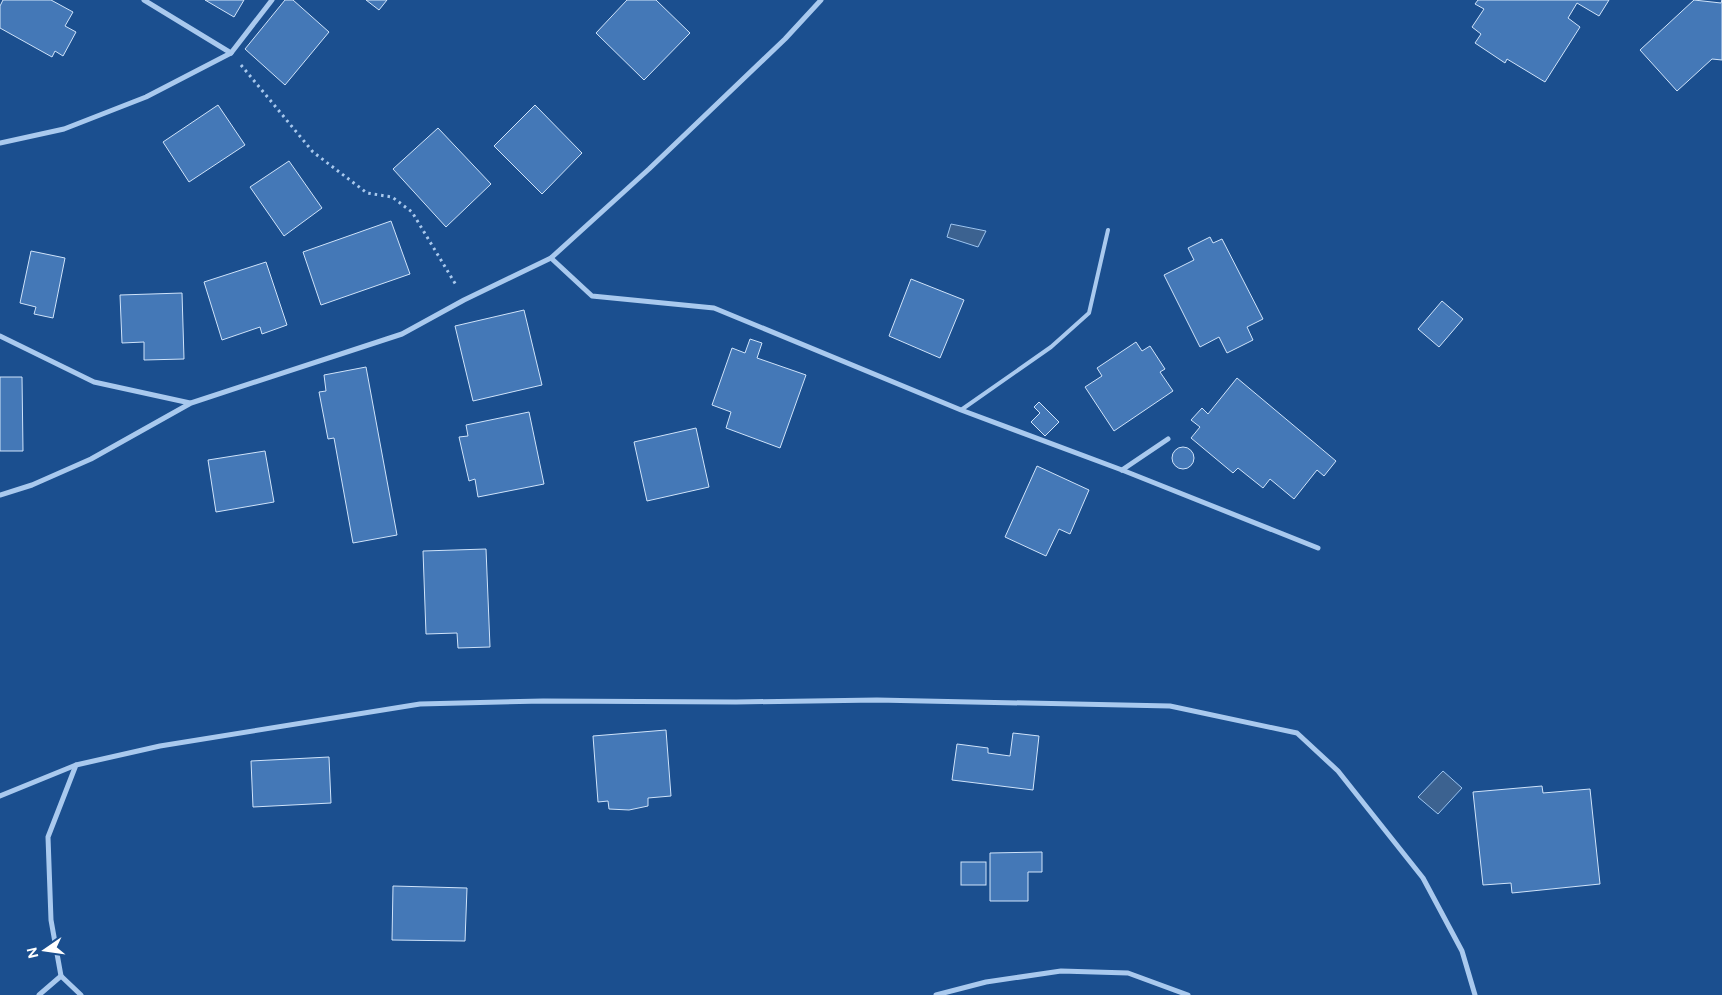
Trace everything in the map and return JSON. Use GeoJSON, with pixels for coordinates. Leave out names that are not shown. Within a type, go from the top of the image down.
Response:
{"type":"FeatureCollection","features":[{"type":"Feature","properties":{"kind":"street"},"geometry":{"type":"LineString","coordinates":[[144,0],[231,53]]}},
{"type":"Feature","properties":{"kind":"street"},"geometry":{"type":"LineString","coordinates":[[0,143],[64,129],[146,97],[231,53],[272,0]]}},
{"type":"Feature","properties":{"kind":"street"},"geometry":{"type":"LineString","coordinates":[[0,495],[32,485],[91,459],[191,403],[402,334],[464,300],[550,258],[649,169],[786,40],[821,0]]}},
{"type":"Feature","properties":{"kind":"street"},"geometry":{"type":"LineString","coordinates":[[550,258],[592,296],[714,308],[961,410],[1122,470],[1318,548]]}},
{"type":"Feature","properties":{"kind":"street"},"geometry":{"type":"LineString","coordinates":[[0,336],[94,382],[191,403]]}},
{"type":"Feature","properties":{"kind":"street"},"geometry":{"type":"LineString","coordinates":[[1122,470],[1168,439]]}},
{"type":"Feature","properties":{"kind":"street"},"geometry":{"type":"LineString","coordinates":[[0,796],[76,765],[160,746],[420,704],[543,701],[736,702],[877,700],[1170,706],[1297,733],[1338,771],[1423,878],[1462,951],[1475,995]]}},
{"type":"Feature","properties":{"kind":"street"},"geometry":{"type":"LineString","coordinates":[[76,765],[48,837],[51,920],[61,976],[81,995]]}},
{"type":"Feature","properties":{"kind":"street"},"geometry":{"type":"LineString","coordinates":[[936,995],[986,982],[1061,971],[1128,973],[1188,995]]}},
{"type":"Feature","properties":{"kind":"street"},"geometry":{"type":"LineString","coordinates":[[39,995],[61,976]]}},
{"type":"Feature","properties":{"kind":"lane"},"geometry":{"type":"LineString","coordinates":[[961,410],[1051,346],[1088,313],[1108,230]]}},
{"type":"Feature","properties":{"kind":"path"},"geometry":{"type":"LineString","coordinates":[[231,53],[313,152],[367,193],[392,197],[412,212],[464,300]]}},
{"type":"Feature","properties":{"kind":"water"},"geometry":{"type":"Polygon","coordinates":[[[951,224],[986,231],[978,247],[947,237],[951,224]]]}},
{"type":"Feature","properties":{"kind":"water"},"geometry":{"type":"Polygon","coordinates":[[[1443,771],[1462,788],[1438,814],[1418,797],[1443,771]]]}},
{"type":"Feature","properties":{"kind":"building"},"geometry":{"type":"Polygon","coordinates":[[[3,0],[51,0],[73,12],[65,26],[76,32],[63,56],[55,51],[52,57],[0,28],[0,6],[3,0]]]}},
{"type":"Feature","properties":{"kind":"building"},"geometry":{"type":"Polygon","coordinates":[[[205,0],[244,0],[234,17],[205,0]]]}},
{"type":"Feature","properties":{"kind":"building"},"geometry":{"type":"Polygon","coordinates":[[[285,0],[293,0],[329,32],[285,85],[245,49],[285,0]]]}},
{"type":"Feature","properties":{"kind":"building"},"geometry":{"type":"Polygon","coordinates":[[[366,0],[387,0],[379,10],[366,0]]]}},
{"type":"Feature","properties":{"kind":"building"},"geometry":{"type":"Polygon","coordinates":[[[627,0],[656,0],[690,33],[644,80],[596,33],[627,0]]]}},
{"type":"Feature","properties":{"kind":"building"},"geometry":{"type":"Polygon","coordinates":[[[1478,0],[1609,0],[1599,16],[1577,3],[1568,18],[1580,27],[1545,82],[1507,59],[1505,63],[1475,43],[1481,34],[1472,27],[1484,9],[1475,4],[1478,0]]]}},
{"type":"Feature","properties":{"kind":"building"},"geometry":{"type":"Polygon","coordinates":[[[1694,0],[1721,3],[1722,0],[1722,60],[1712,59],[1677,91],[1640,50],[1694,0]]]}},
{"type":"Feature","properties":{"kind":"building"},"geometry":{"type":"Polygon","coordinates":[[[218,105],[245,145],[189,182],[163,142],[218,105]]]}},
{"type":"Feature","properties":{"kind":"building"},"geometry":{"type":"Polygon","coordinates":[[[535,105],[582,153],[542,194],[494,146],[535,105]]]}},
{"type":"Feature","properties":{"kind":"building"},"geometry":{"type":"Polygon","coordinates":[[[438,128],[491,184],[446,227],[393,169],[438,128]]]}},
{"type":"Feature","properties":{"kind":"building"},"geometry":{"type":"Polygon","coordinates":[[[289,161],[322,208],[284,236],[250,187],[289,161]]]}},
{"type":"Feature","properties":{"kind":"building"},"geometry":{"type":"Polygon","coordinates":[[[391,221],[410,274],[321,305],[303,252],[391,221]]]}},
{"type":"Feature","properties":{"kind":"building"},"geometry":{"type":"Polygon","coordinates":[[[1210,237],[1213,243],[1222,239],[1263,319],[1247,327],[1253,340],[1227,353],[1219,337],[1200,347],[1164,275],[1194,260],[1188,248],[1210,237]]]}},
{"type":"Feature","properties":{"kind":"building"},"geometry":{"type":"Polygon","coordinates":[[[31,251],[65,258],[53,318],[34,314],[36,307],[20,303],[31,251]]]}},
{"type":"Feature","properties":{"kind":"building"},"geometry":{"type":"Polygon","coordinates":[[[266,262],[287,325],[262,334],[260,327],[222,340],[204,282],[266,262]]]}},
{"type":"Feature","properties":{"kind":"building"},"geometry":{"type":"Polygon","coordinates":[[[911,279],[964,300],[940,358],[889,336],[911,279]]]}},
{"type":"Feature","properties":{"kind":"building"},"geometry":{"type":"Polygon","coordinates":[[[182,293],[184,359],[144,360],[144,342],[122,343],[120,295],[182,293]]]}},
{"type":"Feature","properties":{"kind":"building"},"geometry":{"type":"Polygon","coordinates":[[[1442,301],[1463,319],[1439,347],[1418,329],[1442,301]]]}},
{"type":"Feature","properties":{"kind":"building"},"geometry":{"type":"Polygon","coordinates":[[[524,310],[542,385],[473,401],[455,326],[524,310]]]}},
{"type":"Feature","properties":{"kind":"building"},"geometry":{"type":"Polygon","coordinates":[[[750,339],[762,343],[757,358],[806,375],[780,448],[726,428],[731,412],[712,405],[732,348],[745,353],[750,339]]]}},
{"type":"Feature","properties":{"kind":"building"},"geometry":{"type":"Polygon","coordinates":[[[1136,342],[1142,351],[1150,346],[1165,369],[1160,372],[1173,391],[1114,431],[1085,387],[1102,376],[1097,368],[1136,342]]]}},
{"type":"Feature","properties":{"kind":"building"},"geometry":{"type":"Polygon","coordinates":[[[366,367],[397,535],[353,543],[334,438],[328,439],[319,392],[326,391],[324,375],[366,367]]]}},
{"type":"Feature","properties":{"kind":"building"},"geometry":{"type":"Polygon","coordinates":[[[0,377],[22,377],[23,451],[0,451],[0,377]]]}},
{"type":"Feature","properties":{"kind":"building"},"geometry":{"type":"Polygon","coordinates":[[[1237,378],[1336,461],[1324,476],[1317,470],[1294,499],[1270,479],[1263,488],[1238,468],[1233,473],[1191,438],[1200,427],[1191,420],[1202,408],[1208,414],[1237,378]]]}},
{"type":"Feature","properties":{"kind":"building"},"geometry":{"type":"Polygon","coordinates":[[[1039,402],[1059,422],[1045,436],[1031,422],[1040,413],[1034,407],[1039,402]]]}},
{"type":"Feature","properties":{"kind":"building"},"geometry":{"type":"Polygon","coordinates":[[[529,412],[544,484],[478,497],[475,479],[469,481],[459,437],[468,436],[466,425],[529,412]]]}},
{"type":"Feature","properties":{"kind":"building"},"geometry":{"type":"Polygon","coordinates":[[[696,428],[709,487],[647,501],[634,442],[696,428]]]}},
{"type":"Feature","properties":{"kind":"building"},"geometry":{"type":"Polygon","coordinates":[[[1183,447],[1191,450],[1194,458],[1191,466],[1183,469],[1175,466],[1172,458],[1175,450],[1183,447]]]}},
{"type":"Feature","properties":{"kind":"building"},"geometry":{"type":"Polygon","coordinates":[[[265,451],[274,502],[216,512],[208,460],[265,451]]]}},
{"type":"Feature","properties":{"kind":"building"},"geometry":{"type":"Polygon","coordinates":[[[1037,466],[1089,490],[1070,534],[1059,529],[1046,556],[1005,537],[1037,466]]]}},
{"type":"Feature","properties":{"kind":"building"},"geometry":{"type":"Polygon","coordinates":[[[486,549],[490,647],[458,648],[457,633],[426,634],[423,551],[486,549]]]}},
{"type":"Feature","properties":{"kind":"building"},"geometry":{"type":"Polygon","coordinates":[[[666,730],[671,796],[648,798],[648,806],[629,810],[609,809],[608,801],[598,802],[593,736],[666,730]]]}},
{"type":"Feature","properties":{"kind":"building"},"geometry":{"type":"Polygon","coordinates":[[[1013,733],[1039,736],[1033,790],[952,780],[957,744],[988,748],[988,753],[1010,756],[1013,733]]]}},
{"type":"Feature","properties":{"kind":"building"},"geometry":{"type":"Polygon","coordinates":[[[329,757],[331,803],[253,807],[251,761],[329,757]]]}},
{"type":"Feature","properties":{"kind":"building"},"geometry":{"type":"Polygon","coordinates":[[[1542,786],[1543,793],[1590,789],[1600,884],[1512,893],[1511,883],[1483,885],[1473,792],[1542,786]]]}},
{"type":"Feature","properties":{"kind":"building"},"geometry":{"type":"Polygon","coordinates":[[[1042,852],[1042,872],[1028,872],[1028,901],[990,901],[990,853],[1042,852]]]}},
{"type":"Feature","properties":{"kind":"building"},"geometry":{"type":"Polygon","coordinates":[[[961,862],[986,862],[986,885],[961,885],[961,862]]]}},
{"type":"Feature","properties":{"kind":"building"},"geometry":{"type":"Polygon","coordinates":[[[393,886],[467,888],[465,941],[392,940],[393,886]]]}}]}
